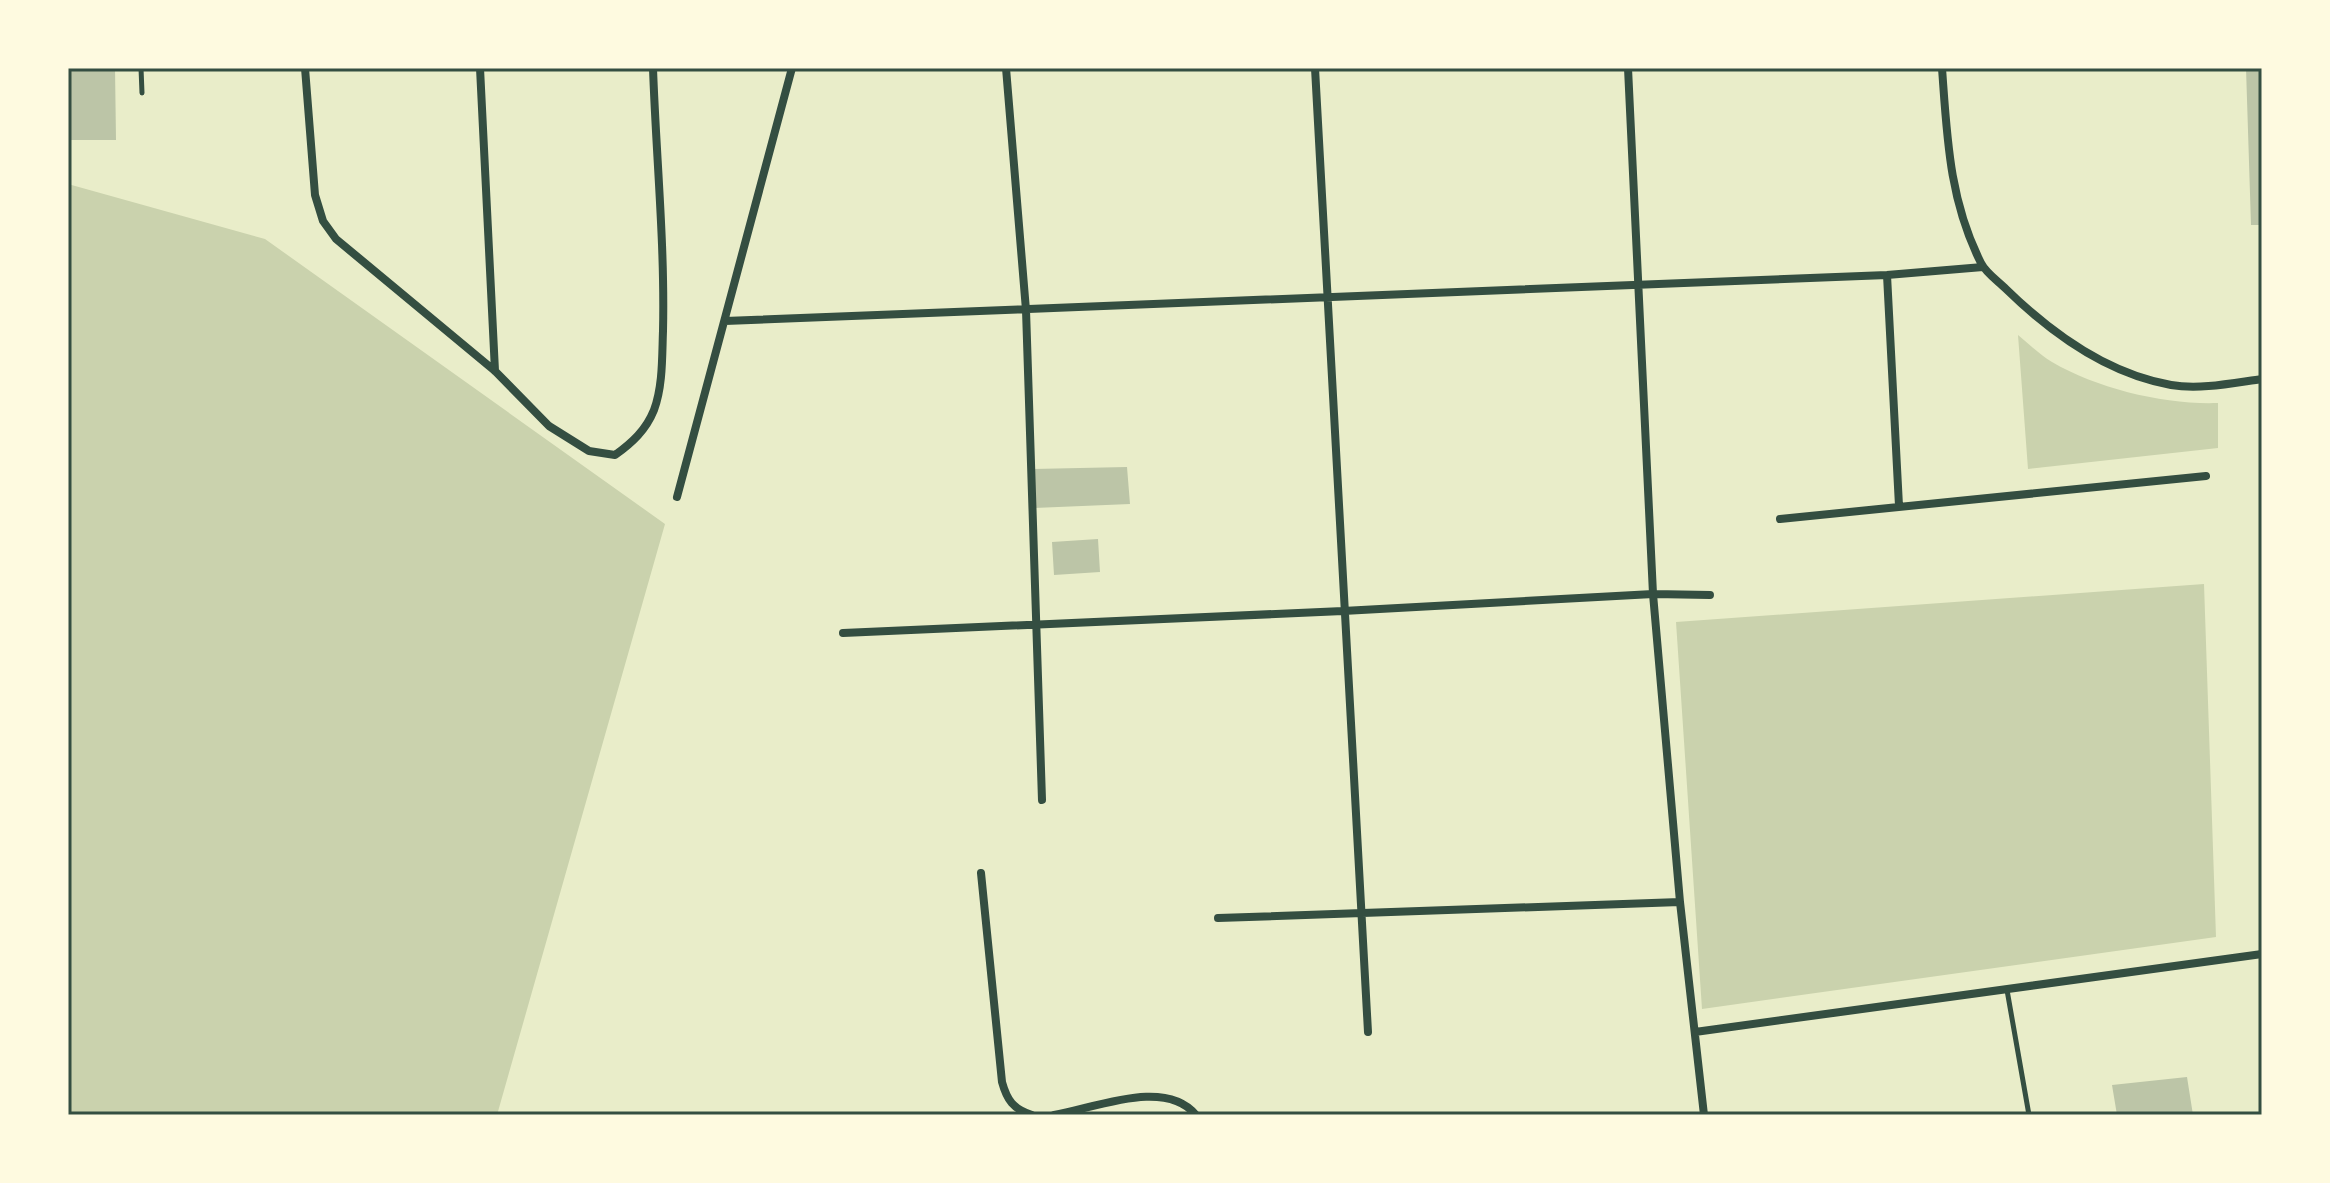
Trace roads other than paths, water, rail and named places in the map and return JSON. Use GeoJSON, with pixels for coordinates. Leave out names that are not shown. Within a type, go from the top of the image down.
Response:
{"type":"FeatureCollection","features":[{"type":"Feature","properties":{"kind":"street"},"geometry":{"type":"LineString","coordinates":[[305,68],[315,195],[323,221],[336,239],[495,371],[549,426],[589,451],[615,455],[632,442],[654,409],[662,360],[664,298],[653,68]]}},
{"type":"Feature","properties":{"kind":"street"},"geometry":{"type":"LineString","coordinates":[[480,68],[495,371]]}},
{"type":"Feature","properties":{"kind":"street"},"geometry":{"type":"LineString","coordinates":[[677,497],[792,68]]}},
{"type":"Feature","properties":{"kind":"street"},"geometry":{"type":"LineString","coordinates":[[1006,68],[1026,310],[1042,800]]}},
{"type":"Feature","properties":{"kind":"street"},"geometry":{"type":"LineString","coordinates":[[1315,68],[1368,1032]]}},
{"type":"Feature","properties":{"kind":"street"},"geometry":{"type":"LineString","coordinates":[[1628,68],[1653,594],[1680,902],[1704,1115]]}},
{"type":"Feature","properties":{"kind":"street"},"geometry":{"type":"LineString","coordinates":[[1942,68],[1950,170],[1965,228],[1983,267],[2027,310],[2075,346],[2134,375],[2173,386],[2212,386],[2262,379]]}},
{"type":"Feature","properties":{"kind":"street"},"geometry":{"type":"LineString","coordinates":[[725,321],[1887,275],[1983,267]]}},
{"type":"Feature","properties":{"kind":"street"},"geometry":{"type":"LineString","coordinates":[[1887,275],[1899,506]]}},
{"type":"Feature","properties":{"kind":"street"},"geometry":{"type":"LineString","coordinates":[[1780,519],[2206,476]]}},
{"type":"Feature","properties":{"kind":"street"},"geometry":{"type":"LineString","coordinates":[[843,633],[1653,594],[1710,595]]}},
{"type":"Feature","properties":{"kind":"street"},"geometry":{"type":"LineString","coordinates":[[981,873],[1002,1082],[1006,1098],[1018,1110],[1032,1115]]}},
{"type":"Feature","properties":{"kind":"street"},"geometry":{"type":"LineString","coordinates":[[1218,918],[1680,902]]}},
{"type":"Feature","properties":{"kind":"street"},"geometry":{"type":"LineString","coordinates":[[1695,1032],[2262,954]]}},
{"type":"Feature","properties":{"kind":"street"},"geometry":{"type":"LineString","coordinates":[[1054,1115],[1145,1095],[1174,1101],[1196,1115]]}},
{"type":"Feature","properties":{"kind":"lane"},"geometry":{"type":"LineString","coordinates":[[141,68],[142,93]]}},
{"type":"Feature","properties":{"kind":"lane"},"geometry":{"type":"LineString","coordinates":[[2007,989],[2029,1115]]}}]}
